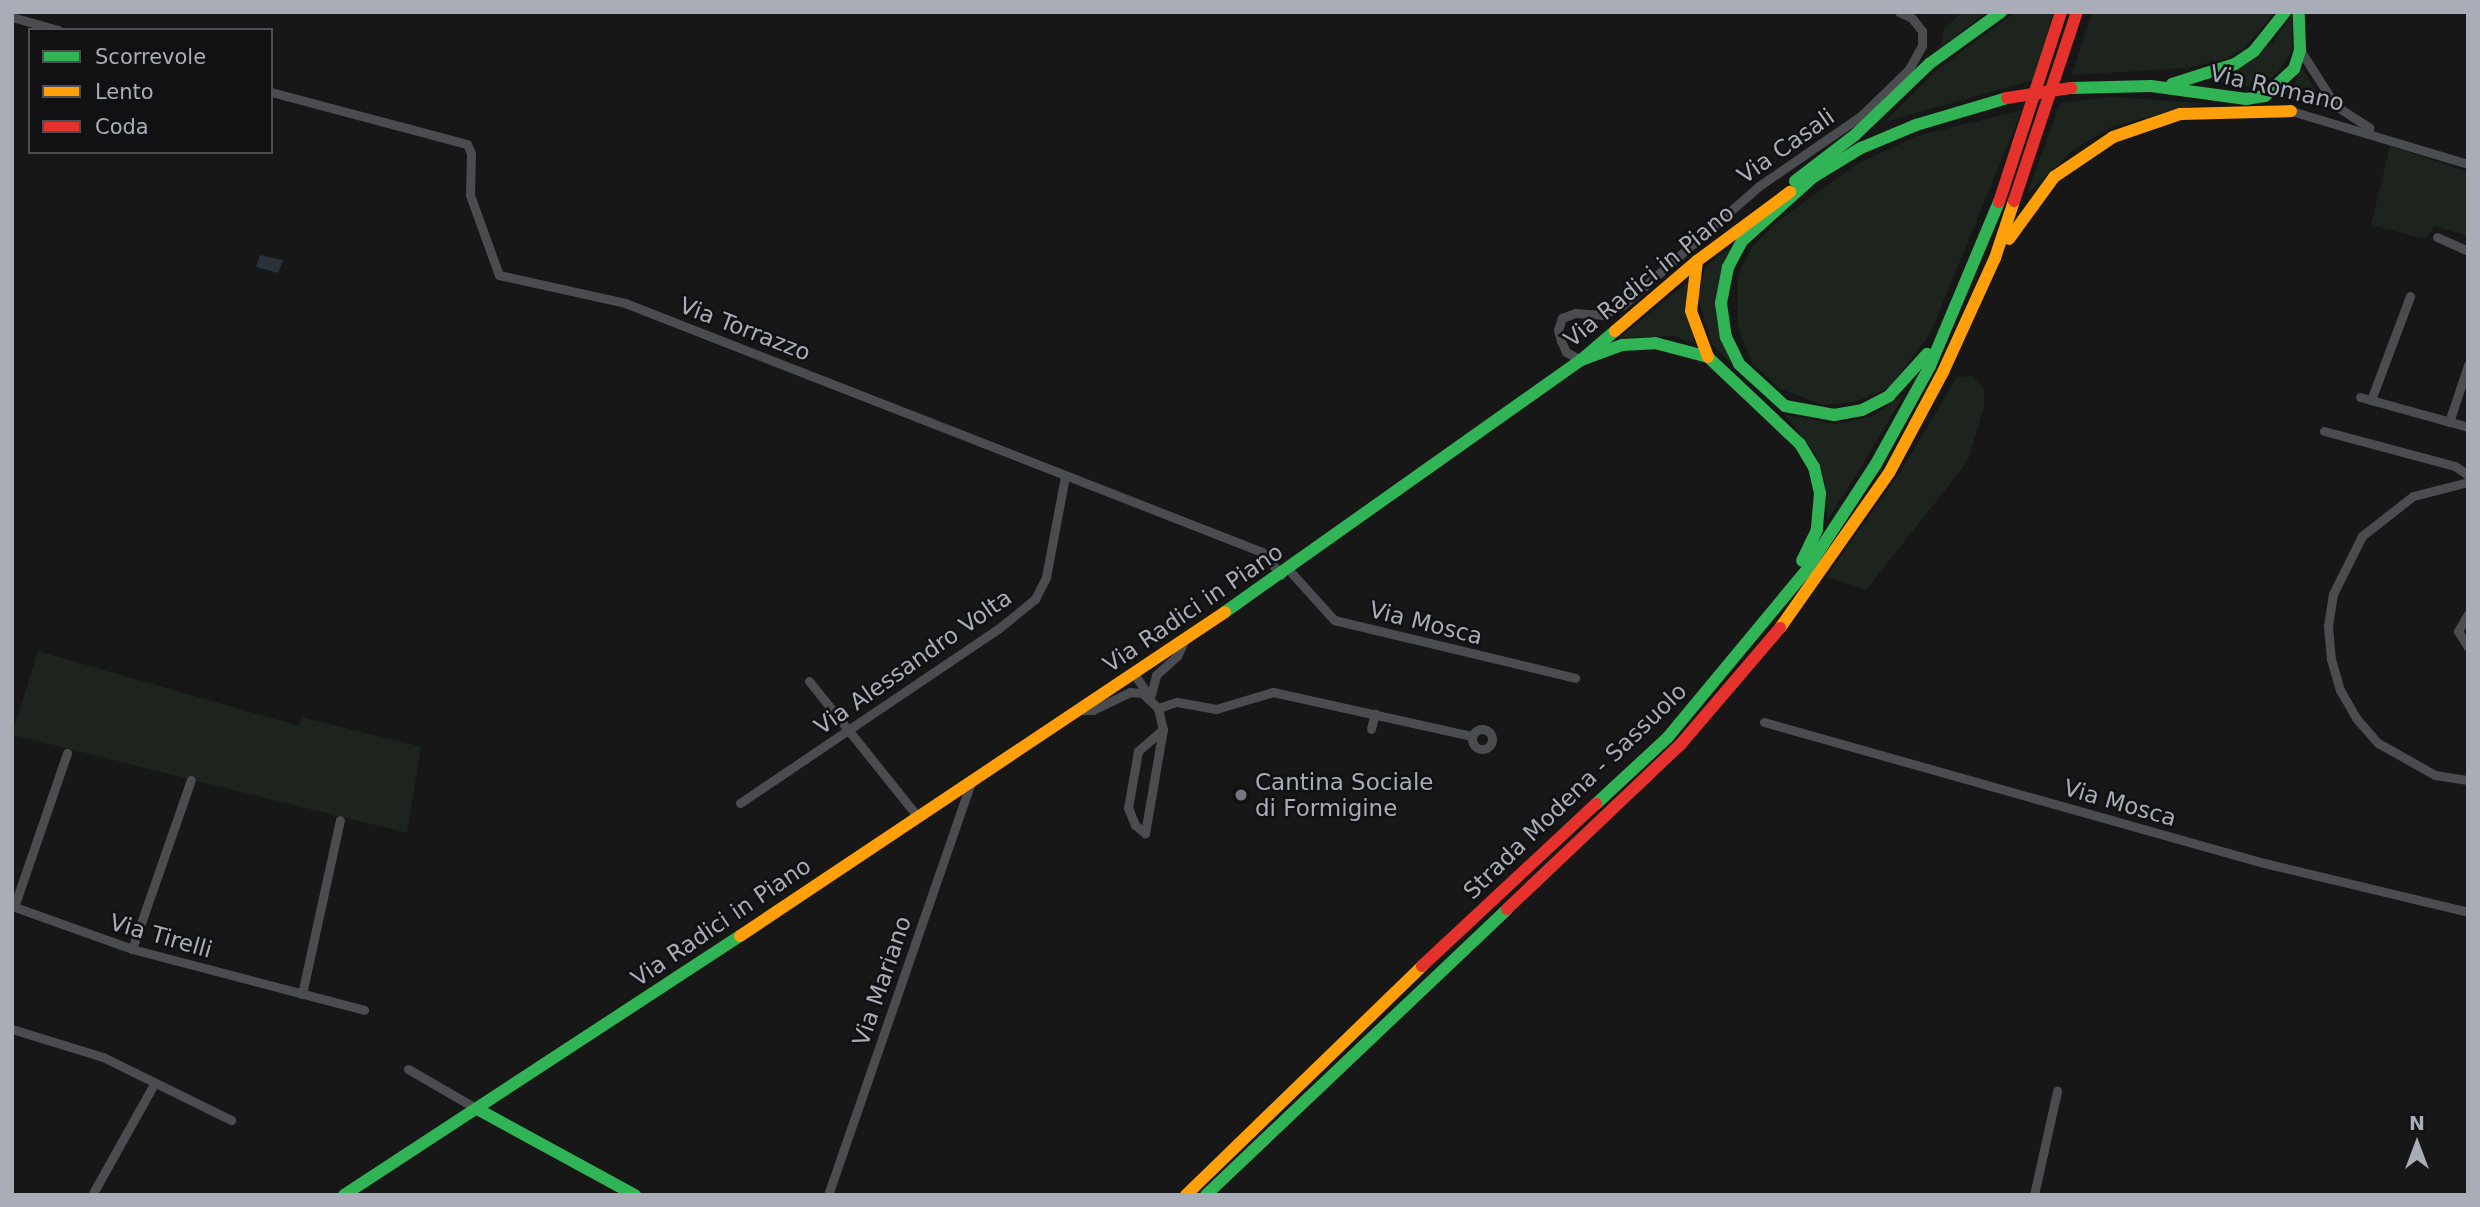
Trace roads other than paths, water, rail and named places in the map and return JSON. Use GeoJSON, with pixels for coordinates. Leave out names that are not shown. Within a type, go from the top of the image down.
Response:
{"type":"FeatureCollection","features":[{"type":"Feature","properties":{"kind":"main road"},"geometry":{"type":"LineString","coordinates":[[1773,201],[1807,169],[1855,135],[1929,64],[2001,12]]}},
{"type":"Feature","properties":{"kind":"main road","name":"Strada Modena - Sassuolo"},"geometry":{"type":"LineString","coordinates":[[1186,1195],[1353,1030],[1668,737],[1784,601],[1876,464],[1949,325],[2009,179],[2061,12]]}},
{"type":"Feature","properties":{"kind":"main road","name":"Strada Modena - Sassuolo"},"geometry":{"type":"LineString","coordinates":[[1206,1195],[1680,745],[1800,605],[1889,473],[1943,372],[1995,258],[2077,12]]}},
{"type":"Feature","properties":{"kind":"main road"},"geometry":{"type":"LineString","coordinates":[[2151,86],[2185,82],[2235,64],[2254,51],[2286,12]]}},
{"type":"Feature","properties":{"kind":"main road"},"geometry":{"type":"LineString","coordinates":[[2246,99],[2265,96],[2284,83],[2300,50],[2299,12]]}},
{"type":"Feature","properties":{"kind":"main road","name":"Via Romano"},"geometry":{"type":"LineString","coordinates":[[2071,88],[2151,86],[2246,99]]}},
{"type":"Feature","properties":{"kind":"main road","name":"Via Radici in Piano"},"geometry":{"type":"LineString","coordinates":[[344,1195],[479,1110],[972,779],[1076,710],[1135,675],[1285,573],[1581,360],[1697,261],[1773,201],[1861,148],[1916,125],[2007,98],[2071,88]]}},
{"type":"Feature","properties":{"kind":"main road"},"geometry":{"type":"LineString","coordinates":[[1995,258],[2032,202],[2054,177],[2113,137],[2180,114],[2291,111]]}},
{"type":"Feature","properties":{"kind":"main road"},"geometry":{"type":"LineString","coordinates":[[1812,178],[1742,241],[1728,267],[1721,303],[1726,337],[1753,382],[1785,406],[1834,415],[1861,410],[1889,396],[1910,378],[1949,325]]}},
{"type":"Feature","properties":{"kind":"main road"},"geometry":{"type":"LineString","coordinates":[[1697,261],[1691,311],[1707,357],[1800,444],[1814,467],[1819,493],[1817,530],[1784,601]]}},
{"type":"Feature","properties":{"kind":"main road"},"geometry":{"type":"LineString","coordinates":[[1581,360],[1622,345],[1655,343],[1707,357]]}},
{"type":"Feature","properties":{"kind":"main road"},"geometry":{"type":"LineString","coordinates":[[479,1110],[635,1195]]}},
{"type":"Feature","properties":{"kind":"street","name":"Via Casali"},"geometry":{"type":"LineString","coordinates":[[1581,360],[1566,352],[1561,341],[1558,330],[1562,318],[1575,313],[1602,315],[1623,305],[1759,186],[1861,116],[1909,69],[1922,46],[1922,30],[1912,18],[1899,12]]}},
{"type":"Feature","properties":{"kind":"street"},"geometry":{"type":"LineString","coordinates":[[12,16],[51,28]]}},
{"type":"Feature","properties":{"kind":"street"},"geometry":{"type":"LineString","coordinates":[[2300,50],[2336,106],[2384,136]]}},
{"type":"Feature","properties":{"kind":"street","name":"Via Torrazzo"},"geometry":{"type":"LineString","coordinates":[[273,93],[467,144],[471,149],[473,206],[499,275],[615,299],[1262,552],[1285,573]]}},
{"type":"Feature","properties":{"kind":"street","name":"Via Romano"},"geometry":{"type":"LineString","coordinates":[[2246,99],[2384,136],[2468,164]]}},
{"type":"Feature","properties":{"kind":"street"},"geometry":{"type":"LineString","coordinates":[[2437,237],[2468,251]]}},
{"type":"Feature","properties":{"kind":"street"},"geometry":{"type":"LineString","coordinates":[[2371,400],[2410,296]]}},
{"type":"Feature","properties":{"kind":"street"},"geometry":{"type":"LineString","coordinates":[[2449,422],[2468,365]]}},
{"type":"Feature","properties":{"kind":"street"},"geometry":{"type":"LineString","coordinates":[[2360,397],[2468,427]]}},
{"type":"Feature","properties":{"kind":"street"},"geometry":{"type":"LineString","coordinates":[[2324,431],[2455,466],[2468,475]]}},
{"type":"Feature","properties":{"kind":"street","name":"Via Alessandro Volta"},"geometry":{"type":"LineString","coordinates":[[740,803],[998,629],[1035,599],[1046,577],[1065,476]]}},
{"type":"Feature","properties":{"kind":"street"},"geometry":{"type":"LineString","coordinates":[[2468,482],[2413,496],[2362,536],[2333,594],[2328,626],[2331,659],[2340,690],[2378,743],[2435,775],[2468,780]]}},
{"type":"Feature","properties":{"kind":"street","name":"Via Mosca"},"geometry":{"type":"LineString","coordinates":[[1285,573],[1334,620],[1575,678]]}},
{"type":"Feature","properties":{"kind":"street"},"geometry":{"type":"LineString","coordinates":[[2468,614],[2458,631],[2468,647]]}},
{"type":"Feature","properties":{"kind":"street"},"geometry":{"type":"LineString","coordinates":[[1150,698],[1156,675],[1177,656],[1184,642]]}},
{"type":"Feature","properties":{"kind":"street"},"geometry":{"type":"LineString","coordinates":[[1135,675],[1158,708],[1163,729],[1145,833],[1135,825],[1128,808],[1138,751],[1163,729]]}},
{"type":"Feature","properties":{"kind":"street"},"geometry":{"type":"LineString","coordinates":[[808,681],[917,816]]}},
{"type":"Feature","properties":{"kind":"street"},"geometry":{"type":"LineString","coordinates":[[1076,710],[1093,710],[1130,692],[1150,698]]}},
{"type":"Feature","properties":{"kind":"street"},"geometry":{"type":"LineString","coordinates":[[1158,708],[1177,702],[1216,709],[1273,692],[1472,736]]}},
{"type":"Feature","properties":{"kind":"street"},"geometry":{"type":"LineString","coordinates":[[1371,729],[1374,713]]}},
{"type":"Feature","properties":{"kind":"street","name":"Via Mosca"},"geometry":{"type":"LineString","coordinates":[[1765,722],[2260,862],[2468,912]]}},
{"type":"Feature","properties":{"kind":"street"},"geometry":{"type":"LineString","coordinates":[[13,907],[67,753]]}},
{"type":"Feature","properties":{"kind":"street","name":"Via Mariano"},"geometry":{"type":"LineString","coordinates":[[828,1195],[972,779]]}},
{"type":"Feature","properties":{"kind":"street"},"geometry":{"type":"LineString","coordinates":[[132,949],[191,780]]}},
{"type":"Feature","properties":{"kind":"street"},"geometry":{"type":"LineString","coordinates":[[302,994],[340,820]]}},
{"type":"Feature","properties":{"kind":"street","name":"Via Tirelli"},"geometry":{"type":"LineString","coordinates":[[13,907],[132,949],[364,1010]]}},
{"type":"Feature","properties":{"kind":"street"},"geometry":{"type":"LineString","coordinates":[[12,1029],[92,1053],[231,1120]]}},
{"type":"Feature","properties":{"kind":"street"},"geometry":{"type":"LineString","coordinates":[[408,1069],[479,1110]]}},
{"type":"Feature","properties":{"kind":"street"},"geometry":{"type":"LineString","coordinates":[[92,1195],[154,1083]]}},
{"type":"Feature","properties":{"kind":"street"},"geometry":{"type":"LineString","coordinates":[[2034,1195],[2057,1091]]}},
{"type":"Feature","properties":{"kind":"place","name":"Cantina Sociale di Formigine"},"geometry":{"type":"Point","coordinates":[1241,795]}}]}
